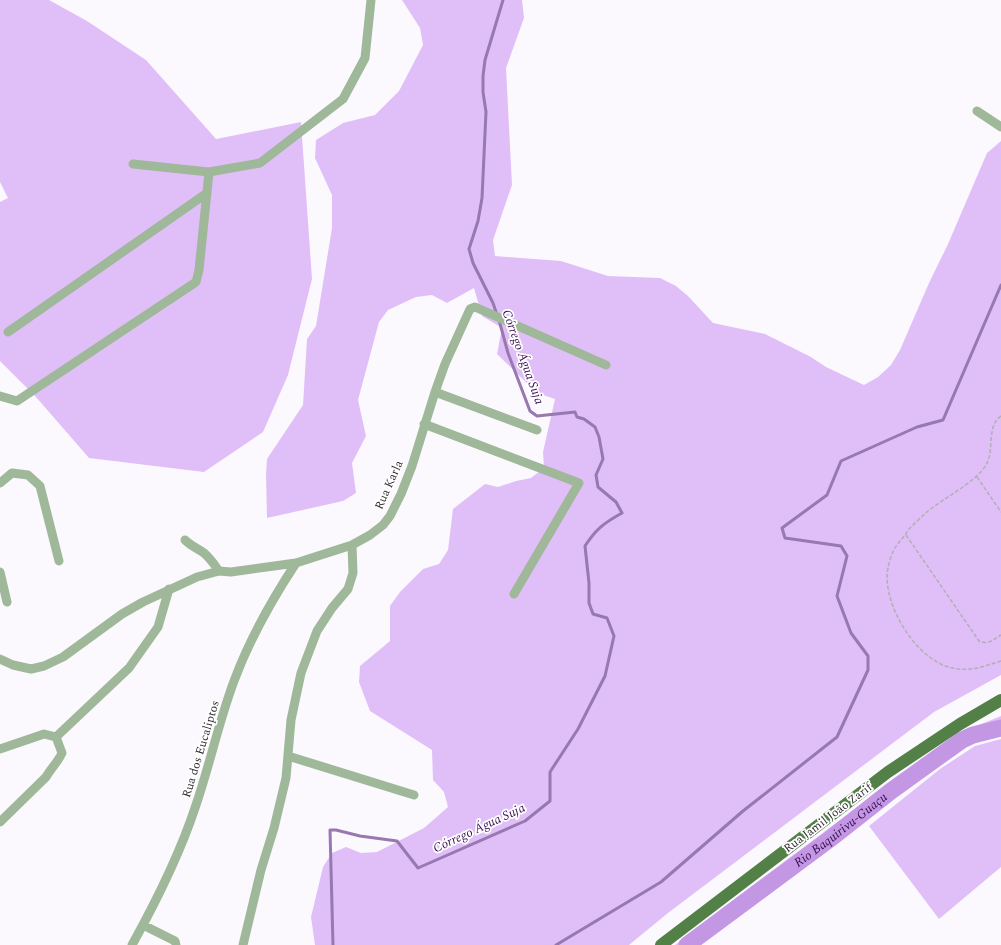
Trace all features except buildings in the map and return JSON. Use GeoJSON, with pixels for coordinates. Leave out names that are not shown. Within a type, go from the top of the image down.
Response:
{"type":"FeatureCollection","features":[{"type":"Feature","properties":{"kind":"main road","name":"Rua Jamil João Zarif"},"geometry":{"type":"LineString","coordinates":[[661,945],[888,772],[960,724],[1001,700]]}},
{"type":"Feature","properties":{"kind":"street"},"geometry":{"type":"LineString","coordinates":[[133,164],[209,172],[260,163],[343,99],[365,58],[371,0]]}},
{"type":"Feature","properties":{"kind":"street"},"geometry":{"type":"LineString","coordinates":[[977,112],[1001,127]]}},
{"type":"Feature","properties":{"kind":"street"},"geometry":{"type":"LineString","coordinates":[[0,396],[17,401],[196,282],[199,270],[209,172]]}},
{"type":"Feature","properties":{"kind":"street"},"geometry":{"type":"LineString","coordinates":[[8,332],[207,193]]}},
{"type":"Feature","properties":{"kind":"street","name":"Rua Karla"},"geometry":{"type":"LineString","coordinates":[[0,659],[13,665],[31,669],[44,666],[63,657],[122,614],[169,589],[197,577],[219,571],[231,572],[296,563],[352,545],[370,535],[383,525],[390,516],[401,494],[412,466],[434,392],[454,340],[470,309],[474,307],[606,365]]}},
{"type":"Feature","properties":{"kind":"street"},"geometry":{"type":"LineString","coordinates":[[434,392],[537,430]]}},
{"type":"Feature","properties":{"kind":"street"},"geometry":{"type":"LineString","coordinates":[[424,424],[579,483],[514,594]]}},
{"type":"Feature","properties":{"kind":"street"},"geometry":{"type":"LineString","coordinates":[[0,483],[12,473],[28,475],[40,486],[59,561]]}},
{"type":"Feature","properties":{"kind":"street"},"geometry":{"type":"LineString","coordinates":[[185,540],[210,559],[219,571]]}},
{"type":"Feature","properties":{"kind":"street"},"geometry":{"type":"LineString","coordinates":[[243,945],[261,870],[274,828],[286,778],[291,720],[301,673],[317,631],[332,608],[348,589],[353,573],[352,545]]}},
{"type":"Feature","properties":{"kind":"street","name":"Rua dos Eucaliptos"},"geometry":{"type":"LineString","coordinates":[[132,945],[168,876],[194,812],[234,681],[261,620],[296,563]]}},
{"type":"Feature","properties":{"kind":"street"},"geometry":{"type":"LineString","coordinates":[[0,572],[7,602]]}},
{"type":"Feature","properties":{"kind":"street"},"geometry":{"type":"LineString","coordinates":[[56,737],[129,668],[158,627],[169,589]]}},
{"type":"Feature","properties":{"kind":"street"},"geometry":{"type":"LineString","coordinates":[[0,749],[44,734],[56,737]]}},
{"type":"Feature","properties":{"kind":"street"},"geometry":{"type":"LineString","coordinates":[[0,822],[46,777],[50,770],[59,761],[62,752],[56,737]]}},
{"type":"Feature","properties":{"kind":"street"},"geometry":{"type":"LineString","coordinates":[[288,756],[414,795]]}},
{"type":"Feature","properties":{"kind":"street"},"geometry":{"type":"LineString","coordinates":[[143,925],[175,941],[176,945]]}},
{"type":"Feature","properties":{"kind":"path"},"geometry":{"type":"LineString","coordinates":[[1001,416],[997,418],[992,429],[989,457],[986,465],[976,477],[928,512],[908,530],[906,535],[895,548],[888,568],[888,590],[896,614],[916,644],[931,659],[953,668],[973,670],[1001,662]]}},
{"type":"Feature","properties":{"kind":"path"},"geometry":{"type":"LineString","coordinates":[[976,477],[1001,512]]}},
{"type":"Feature","properties":{"kind":"path"},"geometry":{"type":"LineString","coordinates":[[906,535],[979,641],[984,643],[989,642],[1001,635]]}},
{"type":"Feature","properties":{"kind":"shaded area"},"geometry":{"type":"Polygon","coordinates":[[[0,0],[49,0],[87,21],[146,60],[216,139],[301,122],[312,279],[288,375],[263,432],[204,472],[89,458],[36,397],[0,361],[0,202],[8,198],[0,182],[0,0]]]}},
{"type":"Feature","properties":{"kind":"shaded area"},"geometry":{"type":"Polygon","coordinates":[[[402,0],[522,0],[524,18],[506,68],[512,185],[493,240],[495,256],[561,261],[608,276],[660,278],[676,286],[688,296],[713,323],[765,334],[811,357],[826,367],[864,385],[878,377],[891,365],[900,350],[987,153],[1001,141],[1001,675],[934,712],[668,913],[629,945],[315,945],[311,917],[323,867],[332,853],[346,847],[361,853],[377,852],[424,828],[448,807],[444,792],[433,780],[432,750],[370,711],[359,682],[360,666],[390,641],[390,606],[400,592],[423,569],[439,564],[448,550],[453,509],[485,484],[498,487],[531,478],[544,468],[543,452],[555,399],[537,393],[497,354],[502,328],[482,316],[474,288],[447,303],[432,295],[416,297],[388,310],[379,322],[358,400],[366,436],[352,463],[356,493],[343,501],[267,518],[267,459],[303,405],[307,339],[316,326],[332,228],[332,195],[315,158],[316,140],[343,123],[375,115],[399,91],[423,45],[420,28],[402,0]]]}},
{"type":"Feature","properties":{"kind":"shaded area"},"geometry":{"type":"Polygon","coordinates":[[[1001,716],[1001,725],[971,733],[936,755],[878,795],[832,833],[681,945],[675,945],[919,761],[964,731],[1001,716]]]}},
{"type":"Feature","properties":{"kind":"shaded area"},"geometry":{"type":"Polygon","coordinates":[[[1001,739],[1001,867],[939,919],[869,826],[940,769],[975,746],[1001,739]]]}},
{"type":"Feature","properties":{"kind":"waterway","name":"Córrego Água Suja"},"geometry":{"type":"LineString","coordinates":[[497,315],[493,303],[473,263],[469,249],[478,221],[482,198],[486,112],[483,92],[485,60],[503,0]]}},
{"type":"Feature","properties":{"kind":"waterway"},"geometry":{"type":"LineString","coordinates":[[556,945],[661,882],[743,811],[837,737],[868,670],[868,656],[851,633],[837,596],[847,556],[841,546],[785,538],[782,528],[827,495],[841,461],[917,427],[943,420],[1001,285]]}},
{"type":"Feature","properties":{"kind":"waterway","name":"Córrego Água Suja"},"geometry":{"type":"LineString","coordinates":[[333,945],[330,830],[397,841],[418,868],[525,821],[550,801],[550,772],[578,729],[605,676],[614,636],[607,618],[593,614],[589,603],[589,583],[585,546],[601,527],[622,513],[616,502],[598,487],[596,475],[603,459],[599,437],[595,427],[584,419],[577,417],[575,412],[537,416],[530,411],[508,353],[499,320]]}},
{"type":"Feature","properties":{"kind":"waterway","name":"Rio Baquirivu-Guaçu"},"geometry":{"type":"LineString","coordinates":[[687,945],[830,839],[891,791],[962,740],[973,735],[1001,728]]}}]}
